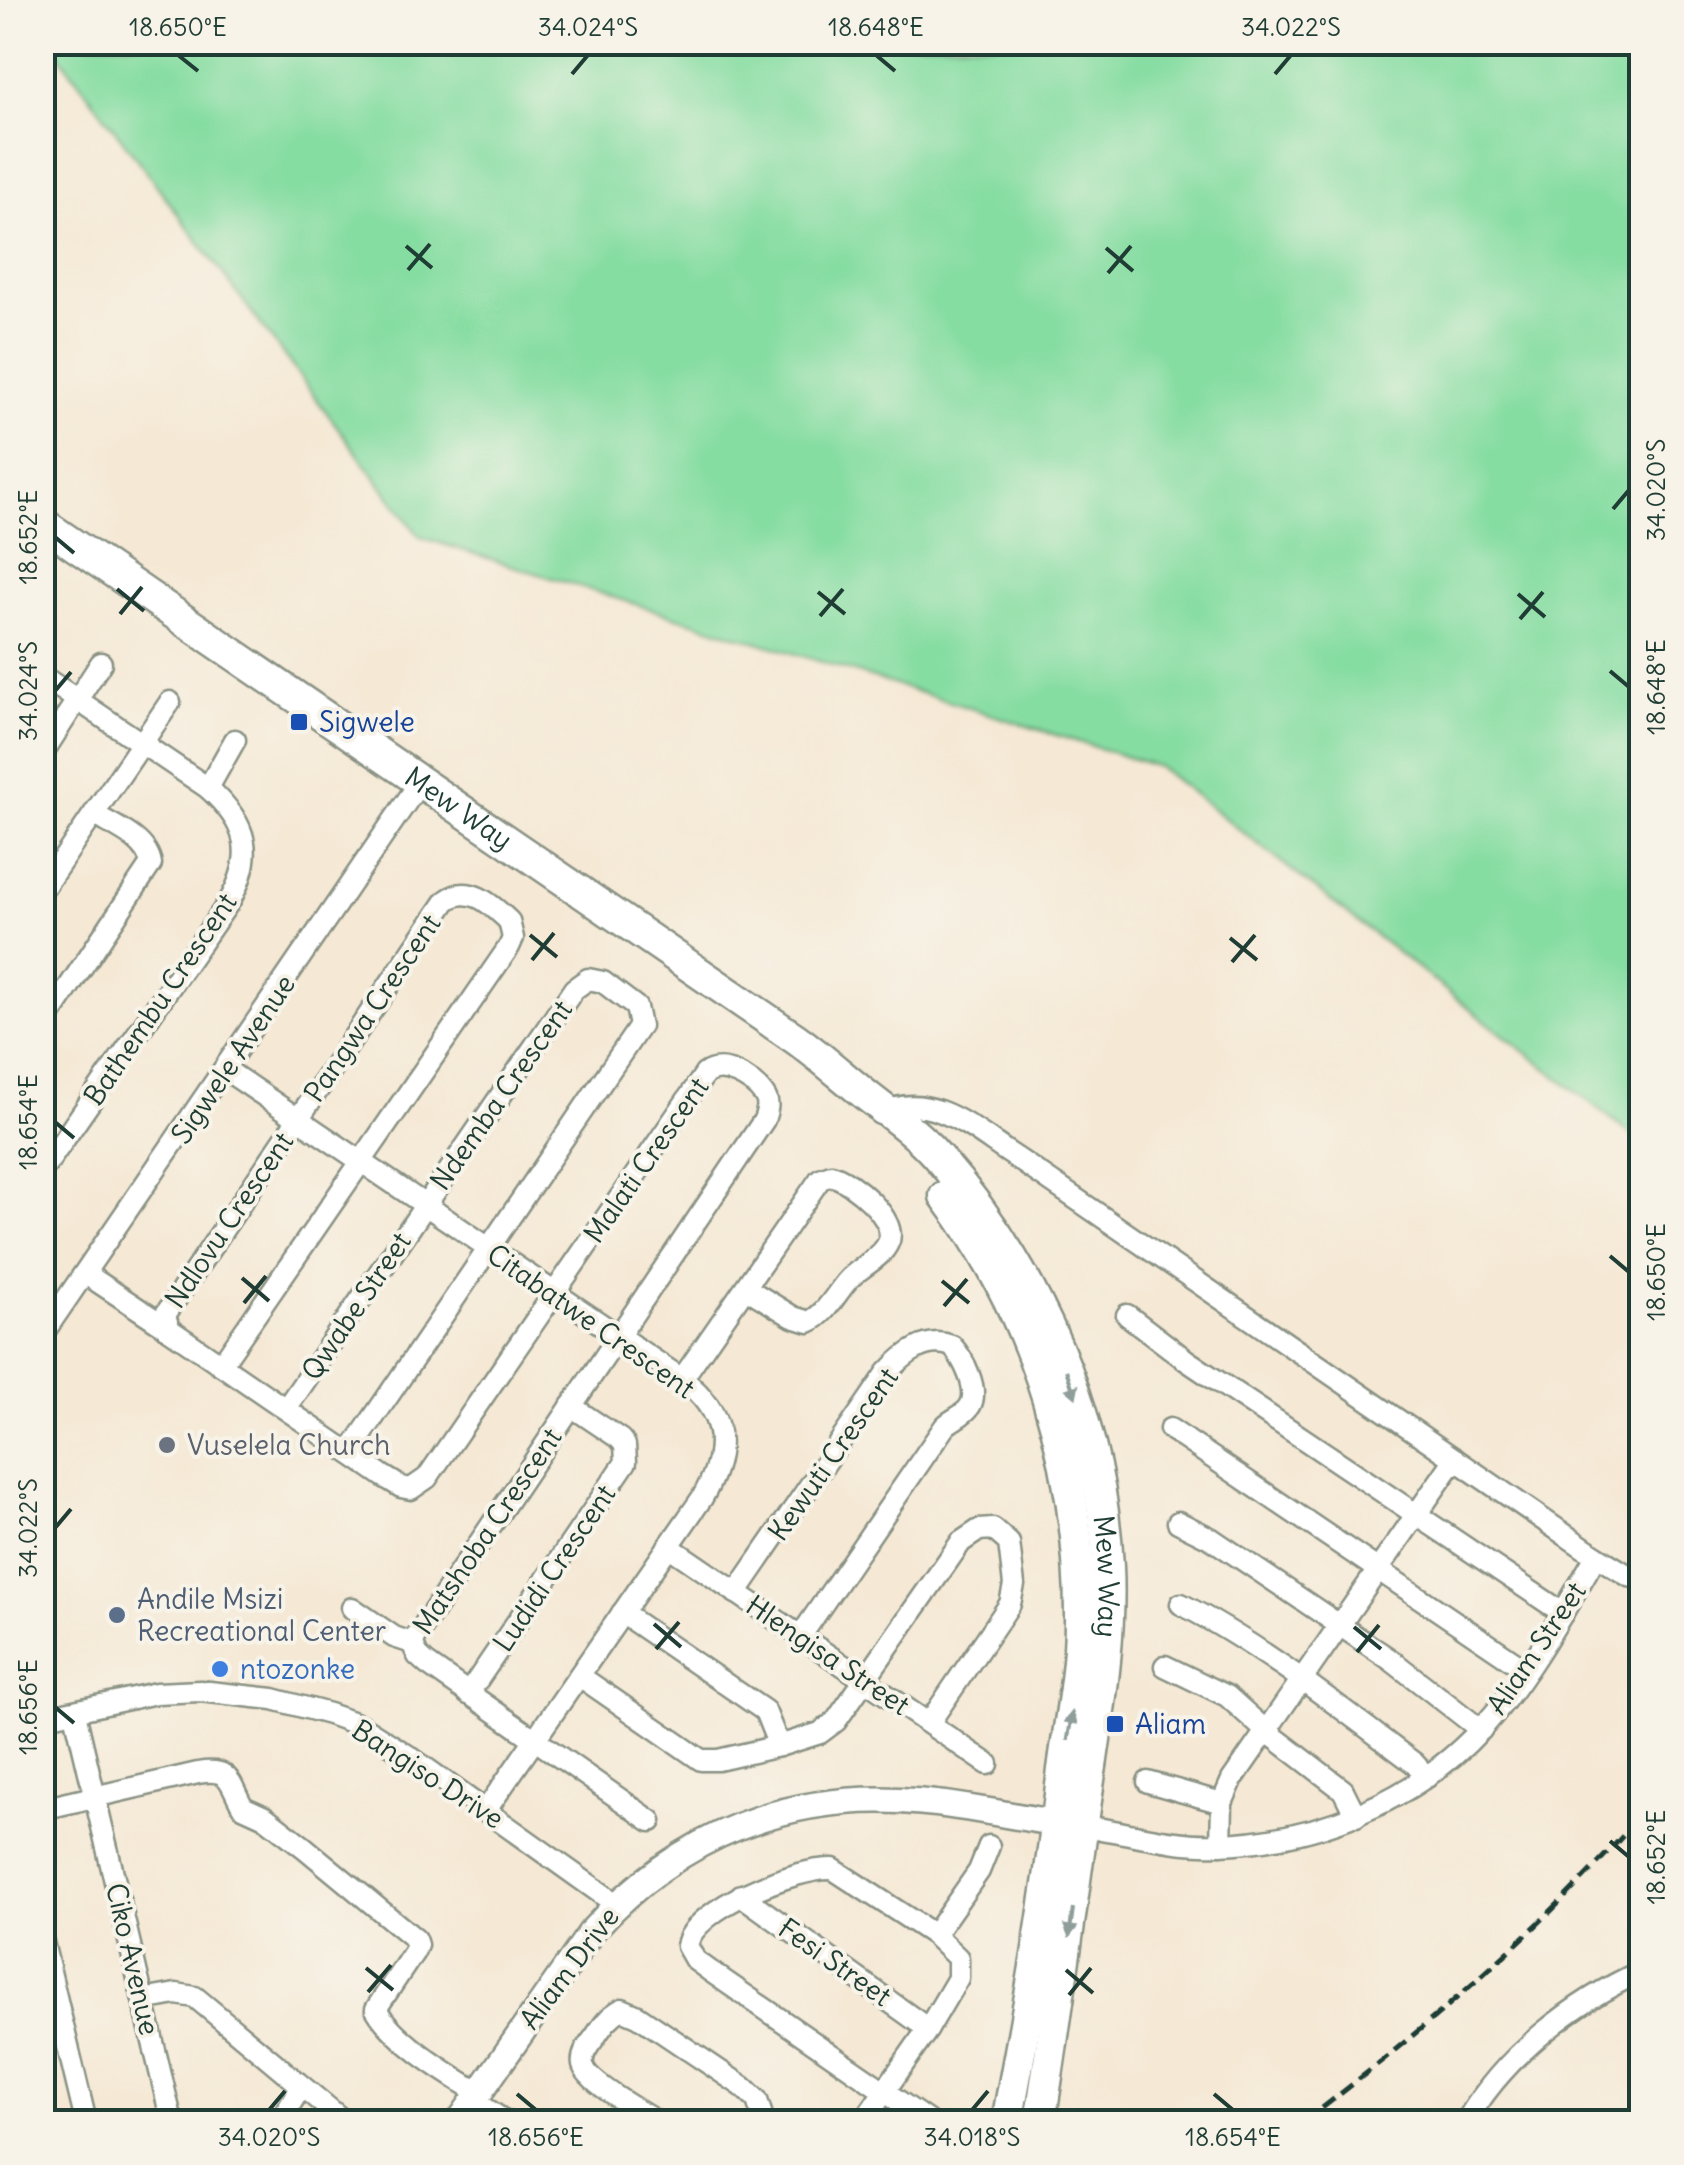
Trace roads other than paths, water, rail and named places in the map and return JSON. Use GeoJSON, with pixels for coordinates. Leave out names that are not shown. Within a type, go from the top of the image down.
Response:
{"type":"FeatureCollection","features":[{"type":"Feature","properties":{"kind":"main road","name":"Mew Way"},"geometry":{"type":"LineString","coordinates":[[42,523],[796,1039],[879,1108],[960,1216],[992,1266],[1022,1326],[1058,1436],[1076,1536],[1080,1621],[1070,1824],[1040,2122]]}},
{"type":"Feature","properties":{"kind":"main road","name":"Mew Way"},"geometry":{"type":"LineString","coordinates":[[1008,2122],[1040,1951],[1070,1824]]}},
{"type":"Feature","properties":{"kind":"street"},"geometry":{"type":"LineString","coordinates":[[42,754],[101,663]]}},
{"type":"Feature","properties":{"kind":"street","name":"Bathembu Crescent"},"geometry":{"type":"LineString","coordinates":[[42,676],[208,788],[238,822],[245,862],[239,883],[42,1171]]}},
{"type":"Feature","properties":{"kind":"street"},"geometry":{"type":"LineString","coordinates":[[42,890],[170,702]]}},
{"type":"Feature","properties":{"kind":"street"},"geometry":{"type":"LineString","coordinates":[[208,788],[236,740]]}},
{"type":"Feature","properties":{"kind":"street","name":"Sigwele Avenue"},"geometry":{"type":"LineString","coordinates":[[42,1335],[49,1311],[86,1274],[420,782]]}},
{"type":"Feature","properties":{"kind":"street"},"geometry":{"type":"LineString","coordinates":[[42,1027],[151,864],[150,854],[138,842],[95,815]]}},
{"type":"Feature","properties":{"kind":"street","name":"Pangwa Crescent"},"geometry":{"type":"LineString","coordinates":[[298,1117],[446,900],[455,894],[471,893],[500,913],[514,930],[509,947],[361,1160]]}},
{"type":"Feature","properties":{"kind":"street","name":"Ndemba Crescent"},"geometry":{"type":"LineString","coordinates":[[424,1205],[574,989],[588,979],[603,982],[636,1007],[640,1026],[488,1250]]}},
{"type":"Feature","properties":{"kind":"street","name":"Malati Crescent"},"geometry":{"type":"LineString","coordinates":[[553,1292],[705,1074],[712,1068],[728,1069],[762,1092],[768,1109],[764,1120],[617,1336]]}},
{"type":"Feature","properties":{"kind":"street","name":"Citabatwe Crescent"},"geometry":{"type":"LineString","coordinates":[[226,1070],[682,1379],[706,1402],[717,1423],[721,1450],[712,1481],[486,1810]]}},
{"type":"Feature","properties":{"kind":"street"},"geometry":{"type":"LineString","coordinates":[[879,1108],[922,1104],[959,1122],[1596,1556],[1628,1576],[1642,1579]]}},
{"type":"Feature","properties":{"kind":"street","name":"Ndlovu Crescent"},"geometry":{"type":"LineString","coordinates":[[298,1117],[164,1315],[169,1329],[221,1365],[401,1487],[411,1488],[420,1485],[553,1292]]}},
{"type":"Feature","properties":{"kind":"street"},"geometry":{"type":"LineString","coordinates":[[221,1365],[361,1160]]}},
{"type":"Feature","properties":{"kind":"street"},"geometry":{"type":"LineString","coordinates":[[682,1379],[814,1184],[826,1176],[840,1178],[865,1194],[889,1230],[886,1247],[855,1272],[810,1322],[793,1317],[746,1288]]}},
{"type":"Feature","properties":{"kind":"street","name":"Qwabe Street"},"geometry":{"type":"LineString","coordinates":[[287,1408],[424,1205]]}},
{"type":"Feature","properties":{"kind":"street"},"geometry":{"type":"LineString","coordinates":[[350,1452],[488,1250]]}},
{"type":"Feature","properties":{"kind":"street"},"geometry":{"type":"LineString","coordinates":[[86,1274],[169,1329]]}},
{"type":"Feature","properties":{"kind":"street"},"geometry":{"type":"LineString","coordinates":[[1127,1315],[1186,1360],[1563,1613]]}},
{"type":"Feature","properties":{"kind":"street","name":"Matshoba Crescent"},"geometry":{"type":"LineString","coordinates":[[617,1336],[412,1643],[418,1656],[468,1694],[651,1820]]}},
{"type":"Feature","properties":{"kind":"street","name":"Kewuti Crescent"},"geometry":{"type":"LineString","coordinates":[[736,1593],[888,1372],[918,1347],[940,1342],[952,1346],[961,1357],[972,1386],[970,1409],[945,1426],[800,1637]]}},
{"type":"Feature","properties":{"kind":"street","name":"Ludidi Crescent"},"geometry":{"type":"LineString","coordinates":[[468,1694],[626,1462],[625,1445],[620,1439],[571,1406]]}},
{"type":"Feature","properties":{"kind":"street"},"geometry":{"type":"LineString","coordinates":[[1170,1429],[1525,1670]]}},
{"type":"Feature","properties":{"kind":"street"},"geometry":{"type":"LineString","coordinates":[[1222,1844],[1222,1803],[1232,1780],[1455,1458]]}},
{"type":"Feature","properties":{"kind":"street"},"geometry":{"type":"LineString","coordinates":[[1178,1522],[1212,1539],[1430,1688],[1481,1730]]}},
{"type":"Feature","properties":{"kind":"street"},"geometry":{"type":"LineString","coordinates":[[581,1676],[702,1760],[779,1746],[829,1728],[960,1542],[979,1530],[998,1532],[1010,1548],[1014,1585],[1010,1604],[929,1724]]}},
{"type":"Feature","properties":{"kind":"street","name":"Hlengisa Street"},"geometry":{"type":"LineString","coordinates":[[668,1546],[988,1764]]}},
{"type":"Feature","properties":{"kind":"street","name":"Aliam Street"},"geometry":{"type":"LineString","coordinates":[[1070,1824],[1180,1843],[1222,1844],[1306,1832],[1356,1816],[1427,1777],[1481,1730],[1563,1613],[1596,1556]]}},
{"type":"Feature","properties":{"kind":"street"},"geometry":{"type":"LineString","coordinates":[[1181,1604],[1213,1620],[1302,1680],[1414,1763],[1427,1777]]}},
{"type":"Feature","properties":{"kind":"street"},"geometry":{"type":"LineString","coordinates":[[352,1608],[394,1638],[412,1643]]}},
{"type":"Feature","properties":{"kind":"street"},"geometry":{"type":"LineString","coordinates":[[622,1613],[765,1711],[779,1746]]}},
{"type":"Feature","properties":{"kind":"street"},"geometry":{"type":"LineString","coordinates":[[1165,1666],[1227,1696],[1343,1790],[1356,1816]]}},
{"type":"Feature","properties":{"kind":"street","name":"Bangiso Drive"},"geometry":{"type":"LineString","coordinates":[[42,1718],[156,1693],[200,1690],[288,1702],[360,1725],[616,1904]]}},
{"type":"Feature","properties":{"kind":"street","name":"Ciko Avenue"},"geometry":{"type":"LineString","coordinates":[[75,1713],[172,2122]]}},
{"type":"Feature","properties":{"kind":"street"},"geometry":{"type":"LineString","coordinates":[[42,1808],[198,1772],[222,1773],[234,1786],[242,1807],[265,1817],[415,1939],[414,1952],[376,2010],[386,2025],[506,2122]]}},
{"type":"Feature","properties":{"kind":"street"},"geometry":{"type":"LineString","coordinates":[[1148,1782],[1222,1803]]}},
{"type":"Feature","properties":{"kind":"street","name":"Aliam Drive"},"geometry":{"type":"LineString","coordinates":[[458,2122],[571,1957],[616,1904],[694,1846],[742,1823],[846,1799],[916,1801],[1070,1824]]}},
{"type":"Feature","properties":{"kind":"street"},"geometry":{"type":"LineString","coordinates":[[934,1935],[979,1871],[988,1846]]}},
{"type":"Feature","properties":{"kind":"street"},"geometry":{"type":"LineString","coordinates":[[863,2122],[885,2092],[928,2028],[961,1971],[952,1949],[833,1869],[814,1871],[741,1896],[696,1927],[687,1941],[690,1954],[710,1971],[885,2092],[930,2122]]}},
{"type":"Feature","properties":{"kind":"street","name":"Fesi Street"},"geometry":{"type":"LineString","coordinates":[[741,1896],[928,2028]]}},
{"type":"Feature","properties":{"kind":"street"},"geometry":{"type":"LineString","coordinates":[[42,1938],[86,2122]]}},
{"type":"Feature","properties":{"kind":"street"},"geometry":{"type":"LineString","coordinates":[[1466,2122],[1479,2100],[1518,2056],[1589,2000],[1642,1971]]}},
{"type":"Feature","properties":{"kind":"street"},"geometry":{"type":"LineString","coordinates":[[143,2000],[176,1994],[194,1997],[345,2122]]}},
{"type":"Feature","properties":{"kind":"street"},"geometry":{"type":"LineString","coordinates":[[657,2122],[608,2090],[583,2064],[585,2052],[604,2022],[622,2010],[638,2016],[742,2086],[757,2100],[764,2122]]}},
{"type":"Feature","properties":{"kind":"street"},"geometry":{"type":"LineString","coordinates":[[279,2122],[300,2087]]}},
{"type":"Feature","properties":{"kind":"railway"},"geometry":{"type":"LineString","coordinates":[[1304,2122],[1394,2051],[1523,1938],[1642,1814]]}},
{"type":"Feature","properties":{"kind":"place","name":"Sigwele"},"geometry":{"type":"Point","coordinates":[299,722]}},
{"type":"Feature","properties":{"kind":"place","name":"Vuselela Church"},"geometry":{"type":"Point","coordinates":[167,1445]}},
{"type":"Feature","properties":{"kind":"place","name":"Andile Msizi Recreational Center"},"geometry":{"type":"Point","coordinates":[117,1615]}},
{"type":"Feature","properties":{"kind":"place","name":"ntozonke"},"geometry":{"type":"Point","coordinates":[220,1669]}},
{"type":"Feature","properties":{"kind":"place","name":"Aliam"},"geometry":{"type":"Point","coordinates":[1115,1724]}}]}
